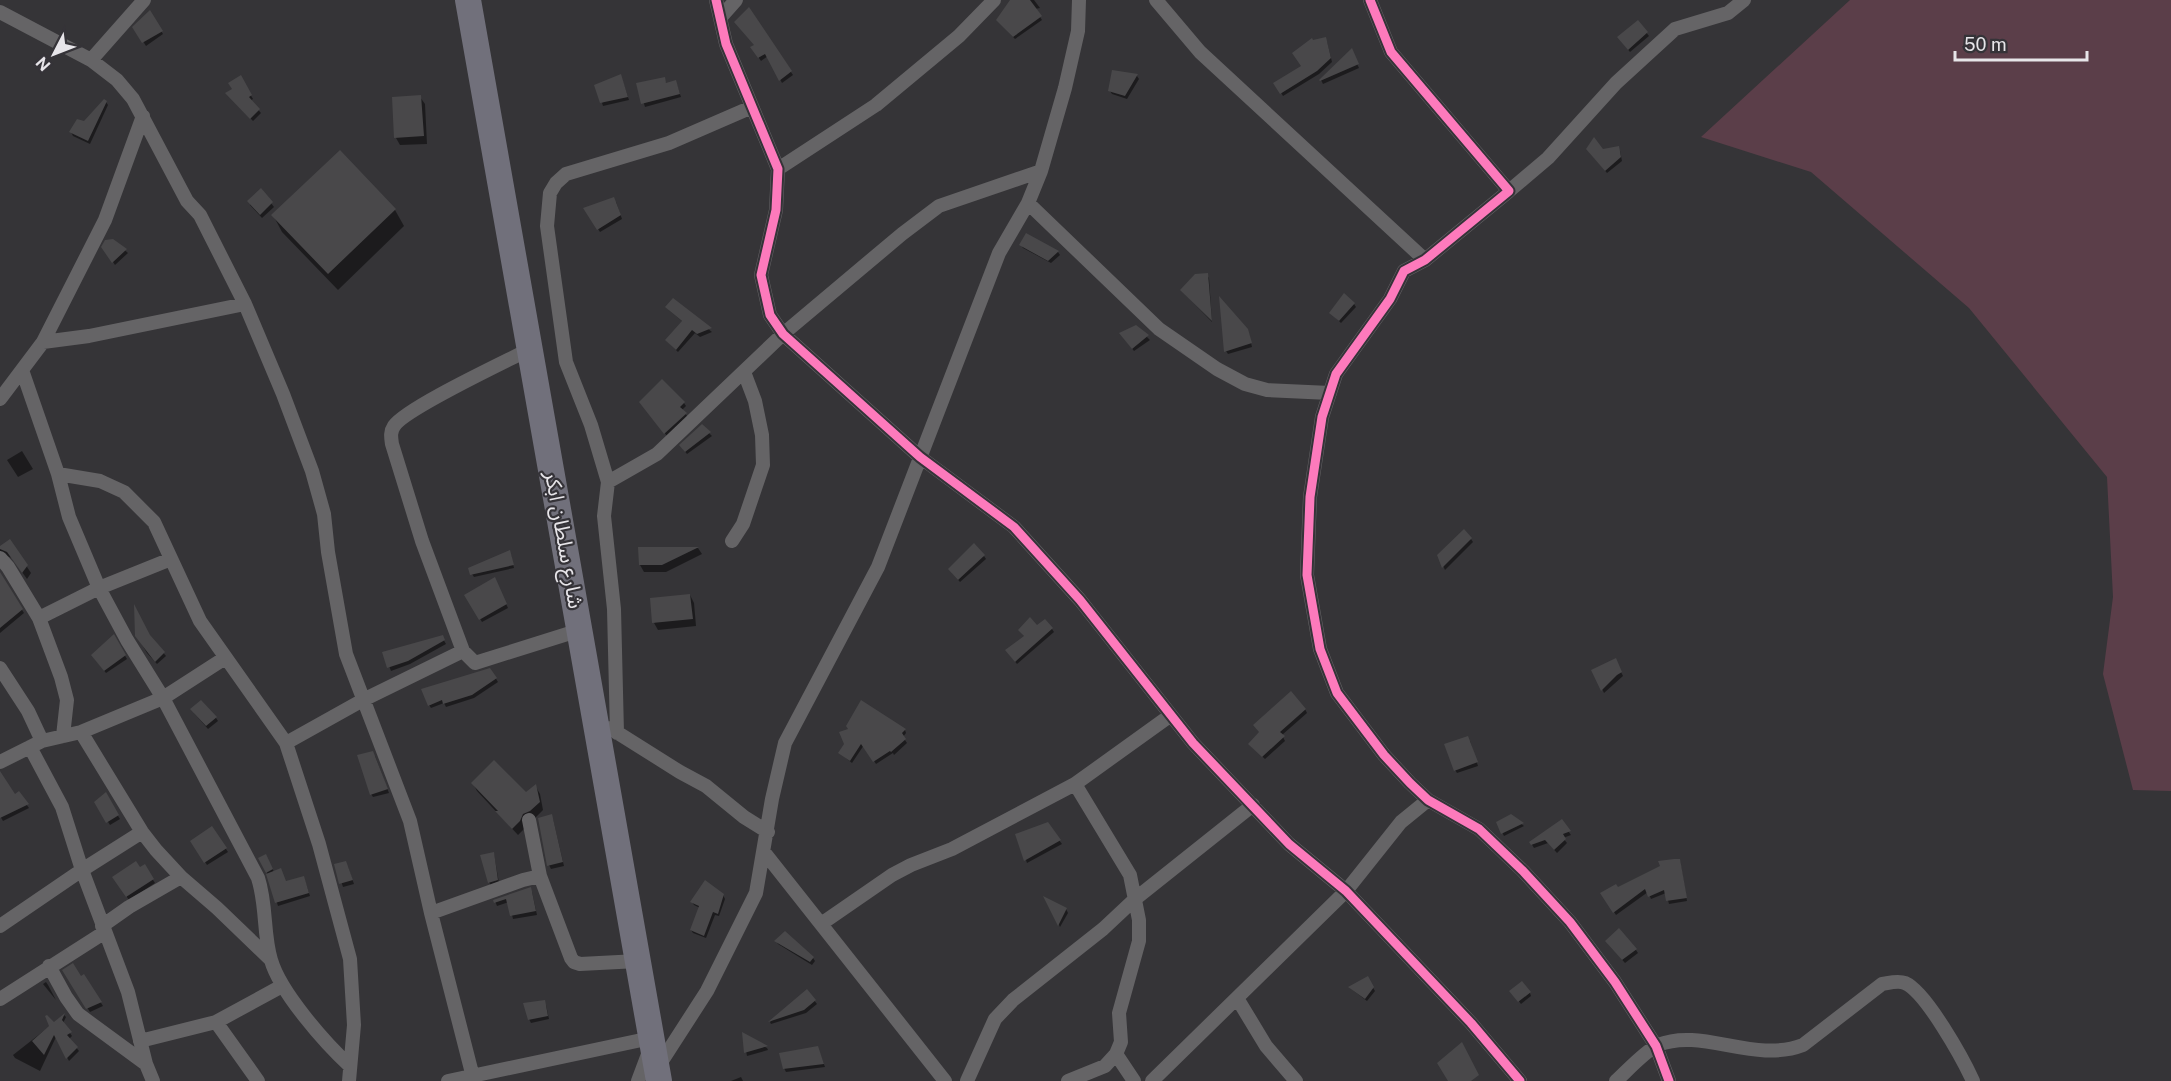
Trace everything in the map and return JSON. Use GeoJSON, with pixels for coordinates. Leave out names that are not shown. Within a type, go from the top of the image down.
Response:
{"type":"FeatureCollection","features":[{"type":"Feature","properties":{"kind":"highway","name":"شارع سلطان ابكر"},"geometry":{"type":"LineString","coordinates":[[468,0],[580,630],[606,726],[638,961],[652,1040],[652,1077]]}},
{"type":"Feature","properties":{"kind":"street"},"geometry":{"type":"LineString","coordinates":[[92,60],[144,0]]}},
{"type":"Feature","properties":{"kind":"street"},"geometry":{"type":"LineString","coordinates":[[716,0],[726,44],[778,169],[776,210],[761,275],[770,315],[783,334],[920,457],[1014,527],[1080,600],[1193,742],[1289,844],[1346,891],[1471,1023],[1521,1081]]}},
{"type":"Feature","properties":{"kind":"street"},"geometry":{"type":"LineString","coordinates":[[720,18],[736,0]]}},
{"type":"Feature","properties":{"kind":"street"},"geometry":{"type":"LineString","coordinates":[[778,169],[876,105],[959,36],[994,0]]}},
{"type":"Feature","properties":{"kind":"street"},"geometry":{"type":"LineString","coordinates":[[652,1077],[707,991],[756,893],[772,800],[785,743],[878,567],[999,254],[1028,203],[1041,171],[1065,88],[1078,32],[1079,0]]}},
{"type":"Feature","properties":{"kind":"street"},"geometry":{"type":"LineString","coordinates":[[1156,0],[1200,52],[1425,260]]}},
{"type":"Feature","properties":{"kind":"street"},"geometry":{"type":"LineString","coordinates":[[1370,0],[1391,52],[1509,191]]}},
{"type":"Feature","properties":{"kind":"street"},"geometry":{"type":"LineString","coordinates":[[1670,1081],[1656,1046],[1615,982],[1570,922],[1479,829],[1428,800],[1384,754],[1336,693],[1320,649],[1307,575],[1310,497],[1322,417],[1336,374],[1390,300],[1404,271],[1425,260],[1548,158],[1616,83],[1675,30],[1728,13],[1744,0]]}},
{"type":"Feature","properties":{"kind":"street"},"geometry":{"type":"LineString","coordinates":[[0,12],[92,60],[117,80],[133,99],[187,201],[200,215],[245,304],[312,471],[324,514],[328,552],[346,654],[410,821],[473,1079]]}},
{"type":"Feature","properties":{"kind":"street"},"geometry":{"type":"LineString","coordinates":[[752,107],[669,143],[566,174],[556,183],[550,193],[548,226],[566,362],[591,425],[608,482],[604,516],[614,609],[606,726],[706,786],[744,817],[768,832]]}},
{"type":"Feature","properties":{"kind":"street"},"geometry":{"type":"LineString","coordinates":[[0,399],[43,342],[105,220],[143,116]]}},
{"type":"Feature","properties":{"kind":"street"},"geometry":{"type":"LineString","coordinates":[[608,482],[657,454],[783,334],[902,234],[939,206],[1041,171]]}},
{"type":"Feature","properties":{"kind":"street"},"geometry":{"type":"LineString","coordinates":[[1028,203],[1159,328],[1217,369],[1245,384],[1267,390],[1330,393]]}},
{"type":"Feature","properties":{"kind":"street"},"geometry":{"type":"LineString","coordinates":[[43,342],[89,336],[245,304]]}},
{"type":"Feature","properties":{"kind":"street"},"geometry":{"type":"LineString","coordinates":[[530,349],[429,401],[402,418],[391,432],[392,444],[422,541],[463,651],[475,663],[580,630]]}},
{"type":"Feature","properties":{"kind":"street"},"geometry":{"type":"LineString","coordinates":[[22,370],[58,474],[69,517],[99,588],[162,698],[258,878],[264,897],[270,959],[282,986],[336,1053],[350,1066]]}},
{"type":"Feature","properties":{"kind":"street"},"geometry":{"type":"LineString","coordinates":[[732,541],[743,524],[763,465],[762,435],[755,401],[744,372]]}},
{"type":"Feature","properties":{"kind":"street"},"geometry":{"type":"LineString","coordinates":[[58,474],[100,481],[124,492],[154,522],[200,621],[286,743],[319,844],[350,959],[354,1025],[349,1081]]}},
{"type":"Feature","properties":{"kind":"street"},"geometry":{"type":"LineString","coordinates":[[0,558],[8,567],[39,618],[61,677],[67,700],[63,736]]}},
{"type":"Feature","properties":{"kind":"street"},"geometry":{"type":"LineString","coordinates":[[39,618],[99,588],[171,559]]}},
{"type":"Feature","properties":{"kind":"street"},"geometry":{"type":"LineString","coordinates":[[286,743],[363,700],[463,651]]}},
{"type":"Feature","properties":{"kind":"street"},"geometry":{"type":"LineString","coordinates":[[0,762],[36,744],[81,732],[162,698],[225,658]]}},
{"type":"Feature","properties":{"kind":"street"},"geometry":{"type":"LineString","coordinates":[[0,668],[28,711],[36,744],[62,807],[103,929],[128,992],[146,1064],[153,1081]]}},
{"type":"Feature","properties":{"kind":"street"},"geometry":{"type":"LineString","coordinates":[[821,924],[892,875],[952,849],[1075,784],[1171,715]]}},
{"type":"Feature","properties":{"kind":"street"},"geometry":{"type":"LineString","coordinates":[[81,732],[142,832],[180,877],[218,908],[270,959]]}},
{"type":"Feature","properties":{"kind":"street"},"geometry":{"type":"LineString","coordinates":[[1068,1081],[1104,1066],[1116,1054],[1121,1042],[1119,1013],[1139,941],[1139,920],[1130,875],[1075,784]]}},
{"type":"Feature","properties":{"kind":"street"},"geometry":{"type":"LineString","coordinates":[[1152,1081],[1346,891],[1401,822],[1428,800]]}},
{"type":"Feature","properties":{"kind":"street"},"geometry":{"type":"LineString","coordinates":[[967,1081],[995,1019],[1013,1000],[1253,805]]}},
{"type":"Feature","properties":{"kind":"street"},"geometry":{"type":"LineString","coordinates":[[529,820],[540,876],[574,962],[638,961]]}},
{"type":"Feature","properties":{"kind":"street"},"geometry":{"type":"LineString","coordinates":[[0,926],[142,832]]}},
{"type":"Feature","properties":{"kind":"street"},"geometry":{"type":"LineString","coordinates":[[764,852],[945,1081]]}},
{"type":"Feature","properties":{"kind":"street"},"geometry":{"type":"LineString","coordinates":[[431,914],[522,880],[540,876]]}},
{"type":"Feature","properties":{"kind":"street"},"geometry":{"type":"LineString","coordinates":[[0,999],[103,929],[129,907],[180,877]]}},
{"type":"Feature","properties":{"kind":"street"},"geometry":{"type":"LineString","coordinates":[[49,966],[78,1014],[146,1064]]}},
{"type":"Feature","properties":{"kind":"street"},"geometry":{"type":"LineString","coordinates":[[1616,1081],[1656,1046],[1682,1039],[1772,1052],[1803,1045],[1882,984],[1893,982],[1905,982],[1923,998],[1973,1081]]}},
{"type":"Feature","properties":{"kind":"street"},"geometry":{"type":"LineString","coordinates":[[140,1041],[216,1022],[282,986]]}},
{"type":"Feature","properties":{"kind":"street"},"geometry":{"type":"LineString","coordinates":[[1237,998],[1266,1046],[1296,1081]]}},
{"type":"Feature","properties":{"kind":"street"},"geometry":{"type":"LineString","coordinates":[[216,1022],[258,1081]]}},
{"type":"Feature","properties":{"kind":"street"},"geometry":{"type":"LineString","coordinates":[[448,1081],[473,1079],[652,1040]]}},
{"type":"Feature","properties":{"kind":"street"},"geometry":{"type":"LineString","coordinates":[[1116,1054],[1134,1081]]}},
{"type":"Feature","properties":{"kind":"shaded area"},"geometry":{"type":"Polygon","coordinates":[[[1850,0],[2171,0],[2171,791],[2133,790],[2103,674],[2113,597],[2107,477],[1969,308],[1811,172],[1701,137],[1850,0]]]}},
{"type":"Feature","properties":{"kind":"building"},"geometry":{"type":"Polygon","coordinates":[[[1010,0],[1030,0],[1042,16],[1013,37],[996,20],[1010,0]]]}},
{"type":"Feature","properties":{"kind":"building"},"geometry":{"type":"Polygon","coordinates":[[[749,7],[792,71],[779,81],[765,54],[758,58],[750,47],[754,45],[734,22],[749,7]]]}},
{"type":"Feature","properties":{"kind":"building"},"geometry":{"type":"Polygon","coordinates":[[[150,10],[163,31],[142,43],[132,27],[150,10]]]}},
{"type":"Feature","properties":{"kind":"building"},"geometry":{"type":"Polygon","coordinates":[[[1638,20],[1648,32],[1628,50],[1617,37],[1638,20]]]}},
{"type":"Feature","properties":{"kind":"building"},"geometry":{"type":"Polygon","coordinates":[[[1326,37],[1331,58],[1317,71],[1280,94],[1273,83],[1301,66],[1292,53],[1312,38],[1313,40],[1326,37]]]}},
{"type":"Feature","properties":{"kind":"building"},"geometry":{"type":"Polygon","coordinates":[[[1352,48],[1359,64],[1319,80],[1352,48]]]}},
{"type":"Feature","properties":{"kind":"building"},"geometry":{"type":"Polygon","coordinates":[[[1112,70],[1138,74],[1125,96],[1108,91],[1112,70]]]}},
{"type":"Feature","properties":{"kind":"building"},"geometry":{"type":"Polygon","coordinates":[[[621,74],[628,97],[600,103],[594,85],[621,74]]]}},
{"type":"Feature","properties":{"kind":"building"},"geometry":{"type":"Polygon","coordinates":[[[241,75],[252,95],[249,97],[260,109],[250,119],[225,93],[232,89],[228,83],[241,75]]]}},
{"type":"Feature","properties":{"kind":"building"},"geometry":{"type":"Polygon","coordinates":[[[665,77],[666,83],[676,80],[680,94],[641,104],[636,83],[665,77]]]}},
{"type":"Feature","properties":{"kind":"building"},"geometry":{"type":"Polygon","coordinates":[[[421,95],[424,136],[394,138],[392,97],[421,95]]]}},
{"type":"Feature","properties":{"kind":"building"},"geometry":{"type":"Polygon","coordinates":[[[104,99],[107,101],[88,141],[69,132],[77,119],[84,121],[104,99]]]}},
{"type":"Feature","properties":{"kind":"building"},"geometry":{"type":"Polygon","coordinates":[[[1594,137],[1603,149],[1619,146],[1621,157],[1605,171],[1586,149],[1594,137]]]}},
{"type":"Feature","properties":{"kind":"building"},"geometry":{"type":"Polygon","coordinates":[[[340,150],[396,209],[328,274],[271,215],[340,150]]]}},
{"type":"Feature","properties":{"kind":"building"},"geometry":{"type":"Polygon","coordinates":[[[261,188],[273,202],[260,215],[247,201],[261,188]]]}},
{"type":"Feature","properties":{"kind":"building"},"geometry":{"type":"Polygon","coordinates":[[[614,197],[621,215],[597,230],[583,208],[614,197]]]}},
{"type":"Feature","properties":{"kind":"building"},"geometry":{"type":"Polygon","coordinates":[[[1026,233],[1059,251],[1048,261],[1019,245],[1026,233]]]}},
{"type":"Feature","properties":{"kind":"building"},"geometry":{"type":"Polygon","coordinates":[[[113,239],[127,249],[112,263],[101,247],[105,240],[113,239]]]}},
{"type":"Feature","properties":{"kind":"building"},"geometry":{"type":"Polygon","coordinates":[[[1208,273],[1212,321],[1180,290],[1195,274],[1208,273]]]}},
{"type":"Feature","properties":{"kind":"building"},"geometry":{"type":"Polygon","coordinates":[[[1344,293],[1355,303],[1339,321],[1329,313],[1344,293]]]}},
{"type":"Feature","properties":{"kind":"building"},"geometry":{"type":"Polygon","coordinates":[[[1219,296],[1248,329],[1252,343],[1224,352],[1219,296]]]}},
{"type":"Feature","properties":{"kind":"building"},"geometry":{"type":"Polygon","coordinates":[[[673,298],[712,328],[697,334],[692,330],[676,350],[665,340],[682,321],[665,307],[673,298]]]}},
{"type":"Feature","properties":{"kind":"building"},"geometry":{"type":"Polygon","coordinates":[[[1136,325],[1149,335],[1132,349],[1119,333],[1136,325]]]}},
{"type":"Feature","properties":{"kind":"building"},"geometry":{"type":"Polygon","coordinates":[[[662,379],[685,402],[680,407],[687,413],[664,434],[639,402],[662,379]]]}},
{"type":"Feature","properties":{"kind":"building"},"geometry":{"type":"Polygon","coordinates":[[[702,424],[711,432],[685,452],[679,445],[702,424]]]}},
{"type":"Feature","properties":{"kind":"building"},"geometry":{"type":"Polygon","coordinates":[[[1464,529],[1472,538],[1442,568],[1437,555],[1464,529]]]}},
{"type":"Feature","properties":{"kind":"building"},"geometry":{"type":"Polygon","coordinates":[[[10,539],[28,565],[22,573],[7,552],[0,549],[0,546],[10,539]]]}},
{"type":"Feature","properties":{"kind":"building"},"geometry":{"type":"Polygon","coordinates":[[[974,543],[985,555],[958,580],[948,569],[974,543]]]}},
{"type":"Feature","properties":{"kind":"building"},"geometry":{"type":"Polygon","coordinates":[[[638,547],[699,547],[662,565],[639,565],[638,547]]]}},
{"type":"Feature","properties":{"kind":"building"},"geometry":{"type":"Polygon","coordinates":[[[510,550],[514,565],[470,575],[468,568],[510,550]]]}},
{"type":"Feature","properties":{"kind":"building"},"geometry":{"type":"Polygon","coordinates":[[[0,572],[23,609],[0,628],[0,572]]]}},
{"type":"Feature","properties":{"kind":"building"},"geometry":{"type":"Polygon","coordinates":[[[495,577],[507,604],[479,620],[464,595],[495,577]]]}},
{"type":"Feature","properties":{"kind":"building"},"geometry":{"type":"Polygon","coordinates":[[[690,594],[693,619],[652,623],[650,598],[690,594]]]}},
{"type":"Feature","properties":{"kind":"building"},"geometry":{"type":"Polygon","coordinates":[[[134,604],[150,635],[165,652],[155,662],[135,636],[134,604]]]}},
{"type":"Feature","properties":{"kind":"building"},"geometry":{"type":"Polygon","coordinates":[[[1030,617],[1037,625],[1045,619],[1053,628],[1015,662],[1005,650],[1024,636],[1018,630],[1030,617]]]}},
{"type":"Feature","properties":{"kind":"building"},"geometry":{"type":"Polygon","coordinates":[[[114,634],[126,655],[104,671],[91,655],[114,634]]]}},
{"type":"Feature","properties":{"kind":"building"},"geometry":{"type":"Polygon","coordinates":[[[443,635],[445,640],[408,661],[387,668],[382,652],[443,635]]]}},
{"type":"Feature","properties":{"kind":"building"},"geometry":{"type":"Polygon","coordinates":[[[1616,658],[1622,672],[1601,691],[1591,670],[1616,658]]]}},
{"type":"Feature","properties":{"kind":"building"},"geometry":{"type":"Polygon","coordinates":[[[490,668],[497,678],[472,695],[443,704],[442,700],[428,706],[421,689],[490,668]]]}},
{"type":"Feature","properties":{"kind":"building"},"geometry":{"type":"Polygon","coordinates":[[[1291,691],[1306,709],[1280,732],[1285,736],[1262,757],[1248,744],[1259,732],[1253,725],[1291,691]]]}},
{"type":"Feature","properties":{"kind":"building"},"geometry":{"type":"Polygon","coordinates":[[[201,700],[217,717],[206,726],[190,709],[201,700]]]}},
{"type":"Feature","properties":{"kind":"building"},"geometry":{"type":"Polygon","coordinates":[[[861,700],[906,729],[902,733],[906,739],[891,752],[873,762],[861,744],[850,761],[838,753],[844,744],[839,732],[848,729],[846,726],[861,700]]]}},
{"type":"Feature","properties":{"kind":"building"},"geometry":{"type":"Polygon","coordinates":[[[1468,736],[1478,762],[1454,771],[1444,744],[1468,736]]]}},
{"type":"Feature","properties":{"kind":"building"},"geometry":{"type":"Polygon","coordinates":[[[373,751],[388,789],[370,795],[357,755],[373,751]]]}},
{"type":"Feature","properties":{"kind":"building"},"geometry":{"type":"Polygon","coordinates":[[[494,760],[526,792],[536,784],[540,802],[523,814],[512,829],[471,783],[494,760]]]}},
{"type":"Feature","properties":{"kind":"building"},"geometry":{"type":"Polygon","coordinates":[[[0,771],[15,794],[19,791],[29,804],[0,818],[0,771]]]}},
{"type":"Feature","properties":{"kind":"building"},"geometry":{"type":"Polygon","coordinates":[[[106,792],[119,815],[106,823],[94,802],[106,792]]]}},
{"type":"Feature","properties":{"kind":"building"},"geometry":{"type":"Polygon","coordinates":[[[552,814],[563,862],[547,866],[538,818],[552,814]]]}},
{"type":"Feature","properties":{"kind":"building"},"geometry":{"type":"Polygon","coordinates":[[[1511,814],[1524,823],[1501,834],[1496,822],[1511,814]]]}},
{"type":"Feature","properties":{"kind":"building"},"geometry":{"type":"Polygon","coordinates":[[[1562,819],[1571,831],[1563,834],[1566,839],[1554,850],[1545,840],[1531,845],[1529,842],[1562,819]]]}},
{"type":"Feature","properties":{"kind":"building"},"geometry":{"type":"Polygon","coordinates":[[[1048,822],[1061,840],[1024,861],[1015,834],[1048,822]]]}},
{"type":"Feature","properties":{"kind":"building"},"geometry":{"type":"Polygon","coordinates":[[[212,826],[227,848],[204,863],[190,841],[212,826]]]}},
{"type":"Feature","properties":{"kind":"building"},"geometry":{"type":"Polygon","coordinates":[[[494,852],[498,880],[488,883],[480,855],[494,852]]]}},
{"type":"Feature","properties":{"kind":"building"},"geometry":{"type":"Polygon","coordinates":[[[266,854],[273,869],[266,873],[258,858],[266,854]]]}},
{"type":"Feature","properties":{"kind":"building"},"geometry":{"type":"Polygon","coordinates":[[[1680,859],[1687,898],[1666,901],[1664,890],[1648,897],[1645,889],[1613,913],[1600,893],[1616,884],[1618,887],[1660,866],[1658,861],[1680,859]]]}},
{"type":"Feature","properties":{"kind":"building"},"geometry":{"type":"Polygon","coordinates":[[[136,861],[140,867],[145,864],[154,879],[126,897],[112,877],[136,861]]]}},
{"type":"Feature","properties":{"kind":"building"},"geometry":{"type":"Polygon","coordinates":[[[346,861],[353,880],[339,884],[334,864],[346,861]]]}},
{"type":"Feature","properties":{"kind":"building"},"geometry":{"type":"Polygon","coordinates":[[[281,868],[286,881],[304,876],[309,893],[275,903],[266,874],[281,868]]]}},
{"type":"Feature","properties":{"kind":"building"},"geometry":{"type":"Polygon","coordinates":[[[705,880],[724,894],[718,914],[713,912],[704,936],[690,930],[699,906],[690,902],[705,880]]]}},
{"type":"Feature","properties":{"kind":"building"},"geometry":{"type":"Polygon","coordinates":[[[531,887],[536,911],[510,916],[506,899],[494,903],[493,900],[531,887]]]}},
{"type":"Feature","properties":{"kind":"building"},"geometry":{"type":"Polygon","coordinates":[[[1043,896],[1067,908],[1058,926],[1043,896]]]}},
{"type":"Feature","properties":{"kind":"building"},"geometry":{"type":"Polygon","coordinates":[[[1619,928],[1637,949],[1622,960],[1605,941],[1619,928]]]}},
{"type":"Feature","properties":{"kind":"building"},"geometry":{"type":"Polygon","coordinates":[[[785,931],[814,957],[810,962],[774,941],[785,931]]]}},
{"type":"Feature","properties":{"kind":"building"},"geometry":{"type":"Polygon","coordinates":[[[73,963],[81,976],[84,974],[102,1002],[86,1009],[62,970],[73,963]]]}},
{"type":"Feature","properties":{"kind":"building"},"geometry":{"type":"Polygon","coordinates":[[[1368,976],[1374,987],[1365,999],[1348,987],[1368,976]]]}},
{"type":"Feature","properties":{"kind":"building"},"geometry":{"type":"Polygon","coordinates":[[[1522,981],[1531,992],[1518,1002],[1509,991],[1522,981]]]}},
{"type":"Feature","properties":{"kind":"building"},"geometry":{"type":"Polygon","coordinates":[[[807,989],[816,1000],[804,1010],[768,1022],[807,989]]]}},
{"type":"Feature","properties":{"kind":"building"},"geometry":{"type":"Polygon","coordinates":[[[545,1000],[548,1016],[528,1020],[523,1003],[545,1000]]]}},
{"type":"Feature","properties":{"kind":"building"},"geometry":{"type":"Polygon","coordinates":[[[65,1013],[62,1020],[72,1032],[67,1035],[78,1047],[66,1059],[54,1035],[44,1055],[32,1041],[49,1026],[45,1016],[47,1015],[54,1022],[65,1013]]]}},
{"type":"Feature","properties":{"kind":"building"},"geometry":{"type":"Polygon","coordinates":[[[742,1032],[768,1046],[744,1053],[742,1032]]]}},
{"type":"Feature","properties":{"kind":"building"},"geometry":{"type":"Polygon","coordinates":[[[1462,1042],[1479,1075],[1471,1081],[1448,1081],[1437,1063],[1462,1042]]]}},
{"type":"Feature","properties":{"kind":"building"},"geometry":{"type":"Polygon","coordinates":[[[818,1046],[824,1064],[783,1069],[779,1053],[818,1046]]]}},
{"type":"Feature","properties":{"kind":"cycle path"},"geometry":{"type":"LineString","coordinates":[[716,0],[726,44],[778,169],[776,210],[761,275],[770,315],[783,334],[920,457],[1014,527],[1080,600],[1193,743],[1289,844],[1346,891],[1471,1023],[1520,1081]]}},
{"type":"Feature","properties":{"kind":"cycle path"},"geometry":{"type":"LineString","coordinates":[[1370,0],[1391,52],[1509,191],[1425,260],[1404,271],[1390,299],[1336,374],[1322,417],[1310,497],[1307,575],[1320,649],[1337,693],[1384,755],[1428,800],[1479,829],[1523,871],[1570,922],[1615,982],[1656,1046],[1669,1081]]}}]}
